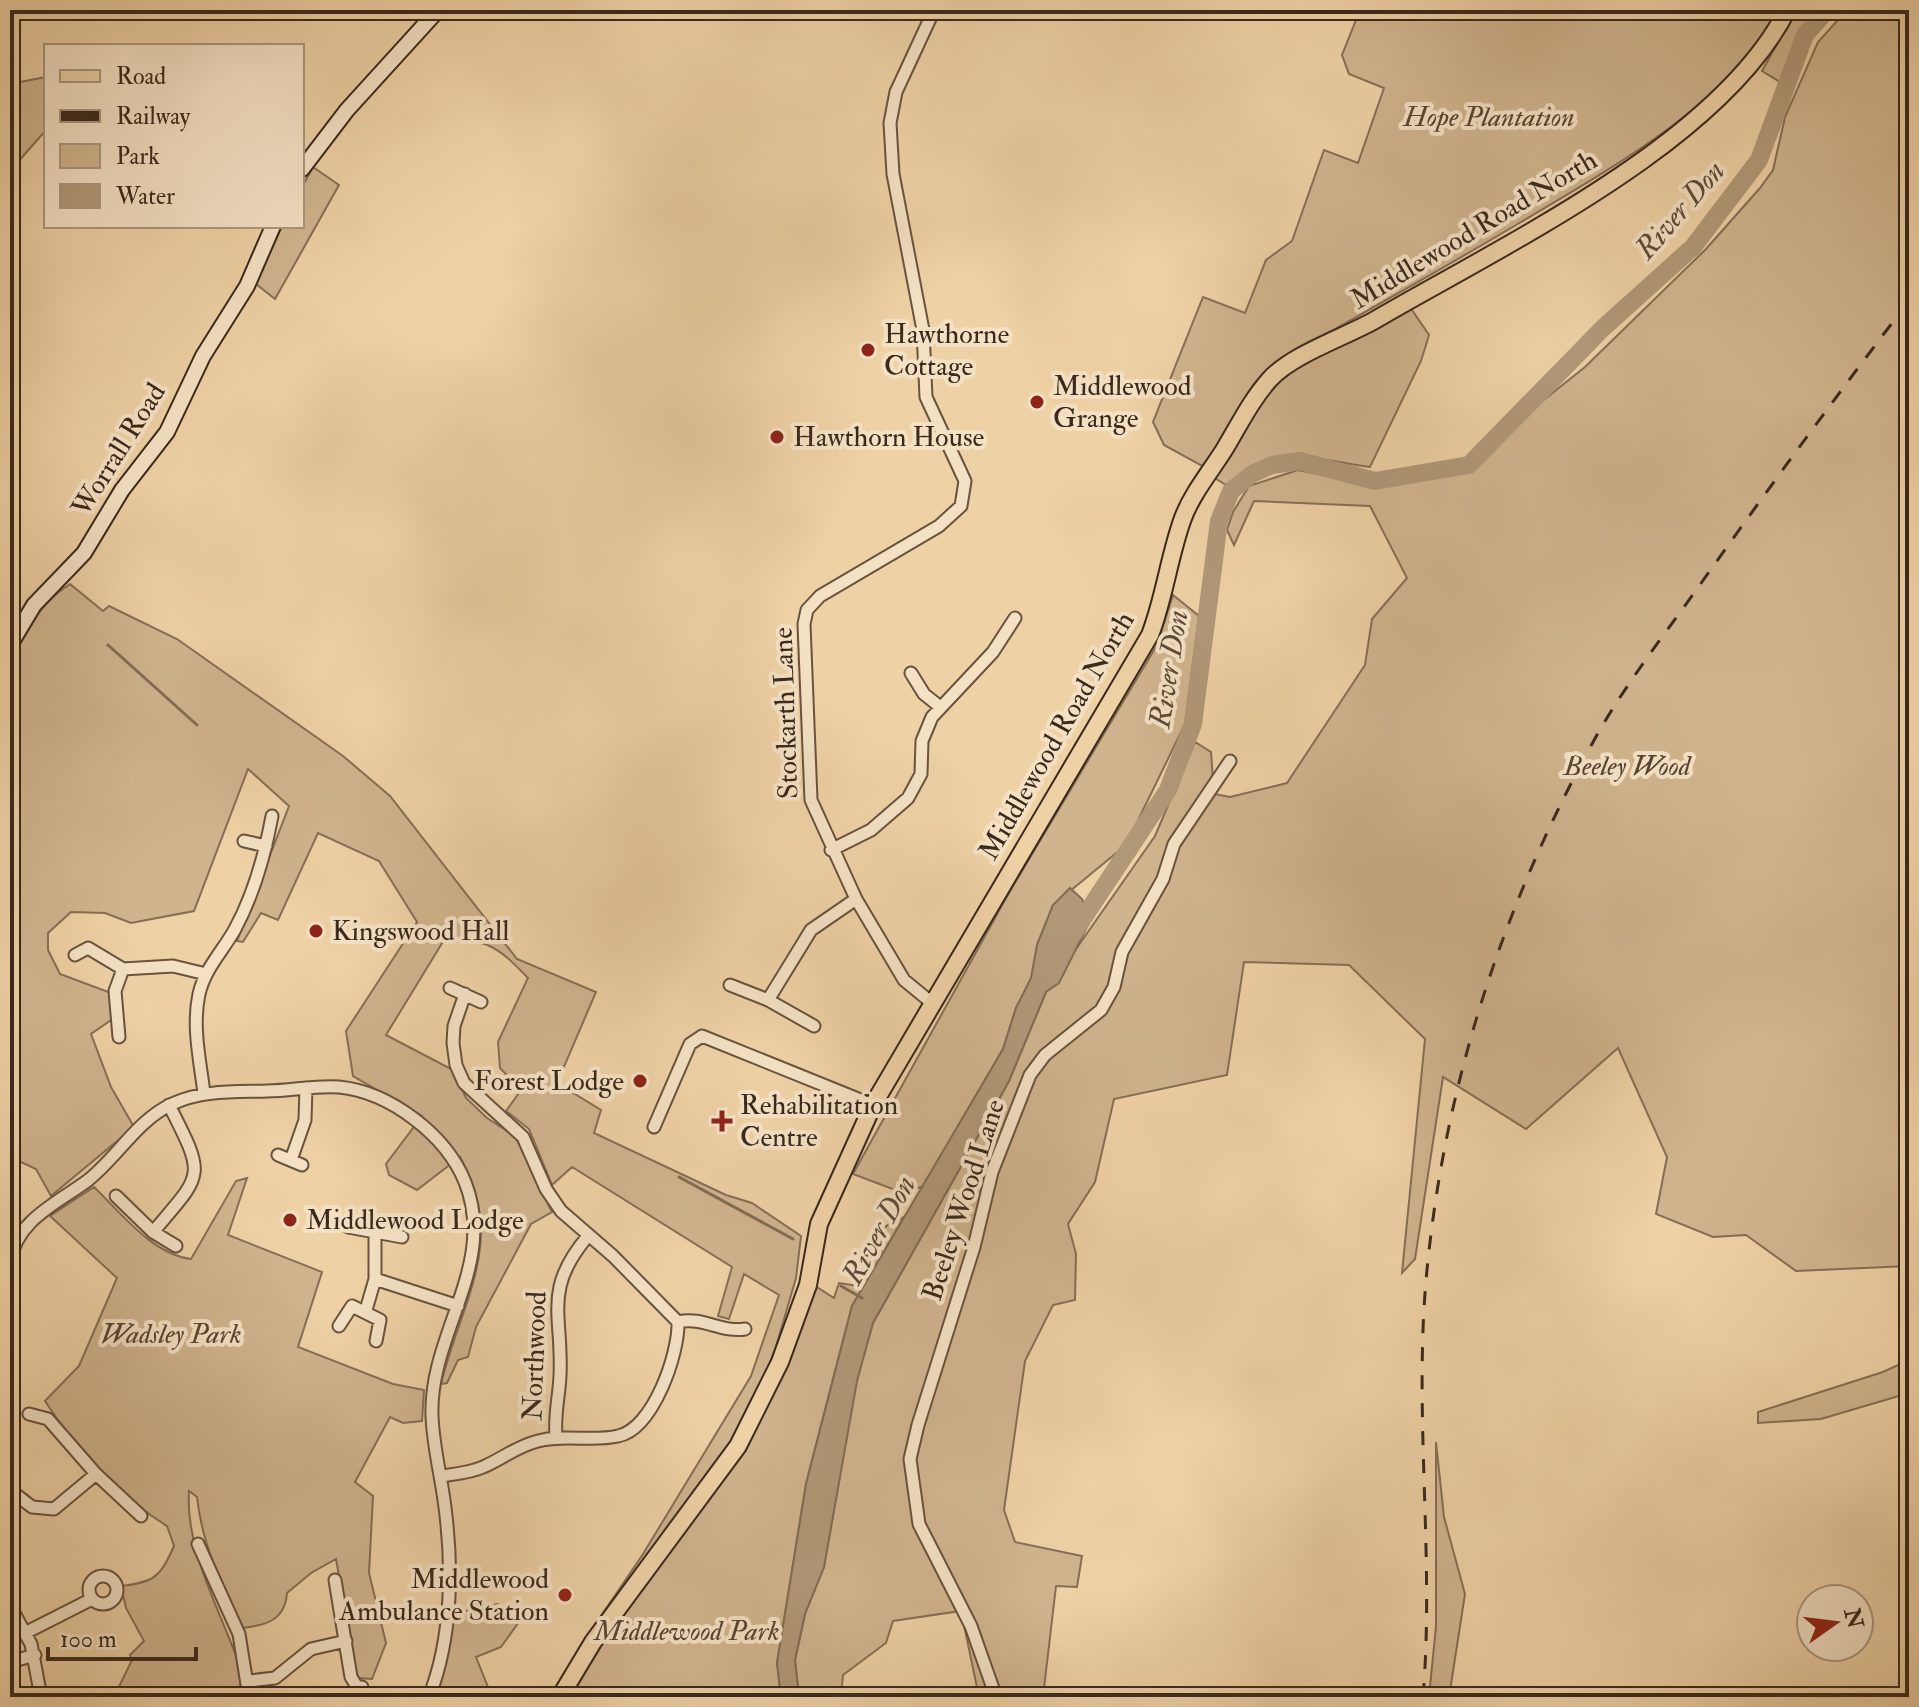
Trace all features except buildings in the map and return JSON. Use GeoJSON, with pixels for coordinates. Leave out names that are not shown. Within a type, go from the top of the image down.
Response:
{"type":"FeatureCollection","features":[{"type":"Feature","properties":{"kind":"main road","name":"Middlewood Road North"},"geometry":{"type":"LineString","coordinates":[[560,1697],[588,1649],[636,1581],[724,1467],[762,1403],[804,1299],[819,1224],[830,1193],[873,1105],[1150,635],[1165,596],[1187,511],[1271,378],[1618,175],[1706,110],[1751,65],[1787,10]]}},
{"type":"Feature","properties":{"kind":"street"},"geometry":{"type":"LineString","coordinates":[[304,166],[347,110],[438,10]]}},
{"type":"Feature","properties":{"kind":"street","name":"Stockarth Lane"},"geometry":{"type":"LineString","coordinates":[[932,1003],[904,980],[856,899],[831,850],[808,787],[809,677],[804,624],[807,610],[820,596],[949,519],[961,506],[965,490],[961,470],[926,397],[923,330],[890,151],[891,106],[934,10]]}},
{"type":"Feature","properties":{"kind":"street","name":"Worrall Road"},"geometry":{"type":"LineString","coordinates":[[10,645],[34,605],[84,553],[122,490],[167,432],[203,356],[247,286],[272,228]]}},
{"type":"Feature","properties":{"kind":"street"},"geometry":{"type":"LineString","coordinates":[[831,850],[871,830],[908,798],[921,774],[922,741],[939,706],[993,652],[1015,618]]}},
{"type":"Feature","properties":{"kind":"street"},"geometry":{"type":"LineString","coordinates":[[911,673],[924,694],[939,706]]}},
{"type":"Feature","properties":{"kind":"street","name":"Beeley Wood Lane"},"geometry":{"type":"LineString","coordinates":[[996,1697],[971,1626],[919,1524],[910,1459],[918,1425],[974,1247],[992,1172],[1030,1075],[1045,1055],[1101,1010],[1114,987],[1122,952],[1163,879],[1174,844],[1230,761]]}},
{"type":"Feature","properties":{"kind":"street"},"geometry":{"type":"LineString","coordinates":[[204,1093],[197,1009],[206,974],[235,930],[266,846],[272,816]]}},
{"type":"Feature","properties":{"kind":"street"},"geometry":{"type":"LineString","coordinates":[[244,841],[266,846]]}},
{"type":"Feature","properties":{"kind":"street"},"geometry":{"type":"LineString","coordinates":[[768,1000],[811,930],[856,899]]}},
{"type":"Feature","properties":{"kind":"street"},"geometry":{"type":"LineString","coordinates":[[75,955],[84,949],[93,949],[123,969],[173,966],[206,974]]}},
{"type":"Feature","properties":{"kind":"street"},"geometry":{"type":"LineString","coordinates":[[119,1037],[115,991],[123,969]]}},
{"type":"Feature","properties":{"kind":"street"},"geometry":{"type":"LineString","coordinates":[[730,985],[768,1000],[814,1026]]}},
{"type":"Feature","properties":{"kind":"street"},"geometry":{"type":"LineString","coordinates":[[450,988],[481,1002]]}},
{"type":"Feature","properties":{"kind":"street"},"geometry":{"type":"LineString","coordinates":[[441,1476],[483,1467],[514,1448],[556,1437],[614,1437],[636,1427],[649,1411],[669,1366],[676,1346],[678,1322],[613,1256],[561,1211],[546,1189],[527,1142],[470,1091],[460,1075],[453,1043],[454,1026],[465,994]]}},
{"type":"Feature","properties":{"kind":"street"},"geometry":{"type":"LineString","coordinates":[[654,1127],[690,1044],[702,1036],[873,1105]]}},
{"type":"Feature","properties":{"kind":"street"},"geometry":{"type":"LineString","coordinates":[[10,1261],[15,1243],[28,1224],[103,1167],[143,1124],[169,1105],[204,1093],[342,1087],[391,1105],[427,1130],[452,1158],[466,1183],[475,1228],[473,1261],[442,1347],[432,1391],[432,1430],[448,1540],[448,1599],[443,1643],[429,1697]]}},
{"type":"Feature","properties":{"kind":"street"},"geometry":{"type":"LineString","coordinates":[[278,1155],[296,1163],[305,1120],[306,1088]]}},
{"type":"Feature","properties":{"kind":"street"},"geometry":{"type":"LineString","coordinates":[[153,1232],[189,1191],[196,1177],[187,1140],[169,1105]]}},
{"type":"Feature","properties":{"kind":"street"},"geometry":{"type":"LineString","coordinates":[[116,1196],[153,1232],[176,1246]]}},
{"type":"Feature","properties":{"kind":"street"},"geometry":{"type":"LineString","coordinates":[[348,1227],[402,1237]]}},
{"type":"Feature","properties":{"kind":"street"},"geometry":{"type":"LineString","coordinates":[[366,1310],[375,1279],[375,1233]]}},
{"type":"Feature","properties":{"kind":"street","name":"Northwood"},"geometry":{"type":"LineString","coordinates":[[556,1437],[554,1415],[560,1377],[555,1304],[569,1261],[588,1236]]}},
{"type":"Feature","properties":{"kind":"street"},"geometry":{"type":"LineString","coordinates":[[375,1279],[458,1306]]}},
{"type":"Feature","properties":{"kind":"street"},"geometry":{"type":"LineString","coordinates":[[339,1326],[352,1306],[366,1310],[380,1320],[376,1341]]}},
{"type":"Feature","properties":{"kind":"street"},"geometry":{"type":"LineString","coordinates":[[678,1322],[697,1319],[731,1330],[745,1329]]}},
{"type":"Feature","properties":{"kind":"street"},"geometry":{"type":"LineString","coordinates":[[29,1414],[48,1419],[96,1474],[141,1516]]}},
{"type":"Feature","properties":{"kind":"street"},"geometry":{"type":"LineString","coordinates":[[10,1490],[32,1507],[54,1509],[96,1474]]}},
{"type":"Feature","properties":{"kind":"street"},"geometry":{"type":"LineString","coordinates":[[198,1544],[239,1634],[249,1681],[249,1697]]}},
{"type":"Feature","properties":{"kind":"street"},"geometry":{"type":"LineString","coordinates":[[335,1580],[351,1677],[357,1687],[362,1687]]}},
{"type":"Feature","properties":{"kind":"street"},"geometry":{"type":"LineString","coordinates":[[27,1632],[92,1599]]}},
{"type":"Feature","properties":{"kind":"street"},"geometry":{"type":"LineString","coordinates":[[10,1606],[27,1632],[35,1655],[41,1697]]}},
{"type":"Feature","properties":{"kind":"street"},"geometry":{"type":"LineString","coordinates":[[249,1681],[275,1678],[311,1649],[346,1641]]}},
{"type":"Feature","properties":{"kind":"street"},"geometry":{"type":"LineString","coordinates":[[10,1662],[35,1655]]}},
{"type":"Feature","properties":{"kind":"green space","name":"Hope Plantation"},"geometry":{"type":"Polygon","coordinates":[[[1360,10],[1782,10],[1761,43],[1733,74],[1666,131],[1555,202],[1289,355],[1262,376],[1204,467],[1164,445],[1153,422],[1203,297],[1245,313],[1266,260],[1292,241],[1324,150],[1358,163],[1384,88],[1349,74],[1342,55],[1360,10]]]}},
{"type":"Feature","properties":{"kind":"green space"},"geometry":{"type":"Polygon","coordinates":[[[1796,10],[1815,10],[1800,30],[1780,82],[1762,71],[1796,10]]]}},
{"type":"Feature","properties":{"kind":"green space","name":"Beeley Wood"},"geometry":{"type":"Polygon","coordinates":[[[1847,10],[1909,10],[1909,1266],[1796,1271],[1746,1235],[1713,1237],[1656,1214],[1667,1157],[1618,1048],[1526,1129],[1443,1077],[1415,1259],[1402,1273],[1425,1039],[1349,965],[1244,962],[1227,1075],[1114,1099],[1095,1182],[1068,1224],[1076,1254],[1075,1300],[1053,1305],[1025,1361],[1004,1510],[1015,1542],[1082,1556],[1077,1587],[1056,1586],[1043,1697],[979,1697],[961,1611],[893,1621],[886,1643],[843,1675],[841,1697],[799,1697],[795,1660],[805,1614],[824,1567],[856,1381],[873,1323],[1009,1081],[1046,992],[1155,836],[1195,742],[1211,752],[1214,794],[1230,797],[1287,783],[1365,665],[1372,619],[1407,578],[1370,506],[1254,501],[1234,545],[1227,530],[1233,512],[1249,486],[1298,470],[1349,480],[1436,477],[1491,442],[1585,367],[1706,249],[1760,188],[1773,170],[1785,117],[1818,42],[1847,10]]]}},
{"type":"Feature","properties":{"kind":"green space"},"geometry":{"type":"Polygon","coordinates":[[[44,77],[44,132],[10,171],[10,92],[15,83],[44,77]]]}},
{"type":"Feature","properties":{"kind":"green space"},"geometry":{"type":"Polygon","coordinates":[[[313,167],[339,185],[275,299],[256,284],[281,228],[304,228],[304,183],[313,167]]]}},
{"type":"Feature","properties":{"kind":"green space"},"geometry":{"type":"Polygon","coordinates":[[[1410,307],[1429,335],[1421,361],[1370,467],[1312,458],[1278,458],[1261,463],[1226,485],[1213,477],[1271,387],[1286,374],[1410,307]]]}},
{"type":"Feature","properties":{"kind":"green space"},"geometry":{"type":"Polygon","coordinates":[[[70,584],[103,611],[109,606],[177,639],[343,756],[390,796],[517,959],[596,992],[557,1083],[601,1110],[594,1133],[726,1195],[752,1203],[801,1236],[796,1278],[777,1343],[766,1376],[736,1436],[586,1638],[643,1554],[751,1376],[779,1295],[744,1274],[729,1319],[718,1316],[732,1267],[572,1167],[552,1185],[529,1129],[506,1111],[521,1090],[500,1068],[498,1042],[528,978],[492,947],[472,941],[444,940],[386,1035],[453,1070],[466,1098],[487,1118],[515,1136],[552,1212],[531,1224],[476,1327],[468,1357],[458,1360],[447,1383],[441,1384],[476,1271],[480,1217],[474,1188],[460,1157],[417,1190],[389,1175],[386,1164],[422,1116],[353,1076],[346,1031],[417,922],[379,861],[318,833],[278,920],[261,913],[243,942],[237,941],[289,806],[248,769],[194,911],[131,923],[105,913],[71,912],[48,933],[48,950],[60,974],[111,993],[114,1018],[91,1034],[111,1087],[134,1127],[51,1196],[36,1169],[10,1157],[10,661],[42,609],[70,584]]]}},
{"type":"Feature","properties":{"kind":"green space"},"geometry":{"type":"Polygon","coordinates":[[[1173,595],[1199,616],[1185,724],[1126,845],[1053,905],[1037,945],[1032,978],[1016,1008],[1003,1049],[924,1186],[903,1193],[853,1174],[1010,891],[1157,645],[1173,595]]]}},
{"type":"Feature","properties":{"kind":"green space","name":"Wadsley Park"},"geometry":{"type":"Polygon","coordinates":[[[247,1178],[228,1235],[322,1272],[298,1347],[393,1384],[424,1390],[422,1421],[403,1423],[390,1417],[355,1482],[373,1496],[369,1573],[386,1643],[372,1679],[357,1678],[336,1559],[311,1573],[287,1593],[283,1609],[273,1620],[243,1628],[208,1548],[197,1497],[189,1491],[193,1539],[244,1678],[234,1697],[114,1697],[132,1660],[130,1655],[144,1641],[126,1608],[121,1586],[155,1576],[165,1565],[174,1546],[167,1526],[131,1500],[99,1470],[70,1437],[45,1401],[79,1366],[117,1278],[50,1216],[94,1187],[150,1241],[177,1256],[191,1259],[236,1181],[247,1178]]]}},
{"type":"Feature","properties":{"kind":"green space","name":"Middlewood Park"},"geometry":{"type":"Polygon","coordinates":[[[904,1217],[852,1306],[806,1484],[777,1663],[781,1697],[569,1697],[585,1665],[741,1454],[812,1284],[834,1298],[839,1283],[859,1286],[886,1226],[904,1217]]]}},
{"type":"Feature","properties":{"kind":"green space"},"geometry":{"type":"Polygon","coordinates":[[[1909,1360],[1909,1393],[1821,1419],[1758,1423],[1758,1412],[1883,1372],[1909,1360]]]}},
{"type":"Feature","properties":{"kind":"green space"},"geometry":{"type":"Polygon","coordinates":[[[1436,1442],[1444,1517],[1465,1594],[1449,1697],[1429,1697],[1436,1626],[1436,1442]]]}},
{"type":"Feature","properties":{"kind":"green space"},"geometry":{"type":"Polygon","coordinates":[[[498,1604],[521,1619],[501,1647],[476,1657],[492,1697],[435,1697],[456,1613],[498,1604]]]}},
{"type":"Feature","properties":{"kind":"water"},"geometry":{"type":"Polygon","coordinates":[[[1070,888],[1082,899],[1091,919],[1059,983],[1046,992],[1009,1081],[873,1323],[857,1381],[824,1567],[805,1614],[795,1660],[799,1697],[781,1697],[777,1663],[806,1484],[852,1306],[1003,1049],[1016,1008],[1031,978],[1037,945],[1053,905],[1070,888]]]}},
{"type":"Feature","properties":{"kind":"waterway","name":"River Don"},"geometry":{"type":"LineString","coordinates":[[1041,982],[1168,790],[1193,724],[1219,521],[1231,491],[1252,474],[1272,465],[1300,461],[1375,481],[1469,465],[1603,328],[1693,247],[1759,160],[1805,35],[1827,10]]}},
{"type":"Feature","properties":{"kind":"waterway"},"geometry":{"type":"LineString","coordinates":[[108,645],[197,725]]}},
{"type":"Feature","properties":{"kind":"waterway"},"geometry":{"type":"LineString","coordinates":[[679,1177],[793,1239]]}},
{"type":"Feature","properties":{"kind":"waterway"},"geometry":{"type":"LineString","coordinates":[[841,1286],[862,1298]]}},
{"type":"Feature","properties":{"kind":"railway"},"geometry":{"type":"LineString","coordinates":[[1423,1697],[1427,1588],[1422,1369],[1428,1260],[1449,1125],[1465,1059],[1506,930],[1560,805],[1618,701],[1780,474],[1909,301]]}},
{"type":"Feature","properties":{"kind":"place","name":"Hawthorne Cottage"},"geometry":{"type":"Point","coordinates":[868,350]}},
{"type":"Feature","properties":{"kind":"place","name":"Middlewood Grange"},"geometry":{"type":"Point","coordinates":[1037,402]}},
{"type":"Feature","properties":{"kind":"place","name":"Hawthorn House"},"geometry":{"type":"Point","coordinates":[777,437]}},
{"type":"Feature","properties":{"kind":"place","name":"Kingswood Hall"},"geometry":{"type":"Point","coordinates":[316,931]}},
{"type":"Feature","properties":{"kind":"place","name":"Forest Lodge"},"geometry":{"type":"Point","coordinates":[640,1081]}},
{"type":"Feature","properties":{"kind":"place","name":"Rehabilitation Centre"},"geometry":{"type":"Point","coordinates":[722,1121]}},
{"type":"Feature","properties":{"kind":"place","name":"Middlewood Lodge"},"geometry":{"type":"Point","coordinates":[290,1220]}},
{"type":"Feature","properties":{"kind":"place","name":"Middlewood Ambulance Station"},"geometry":{"type":"Point","coordinates":[565,1595]}}]}
